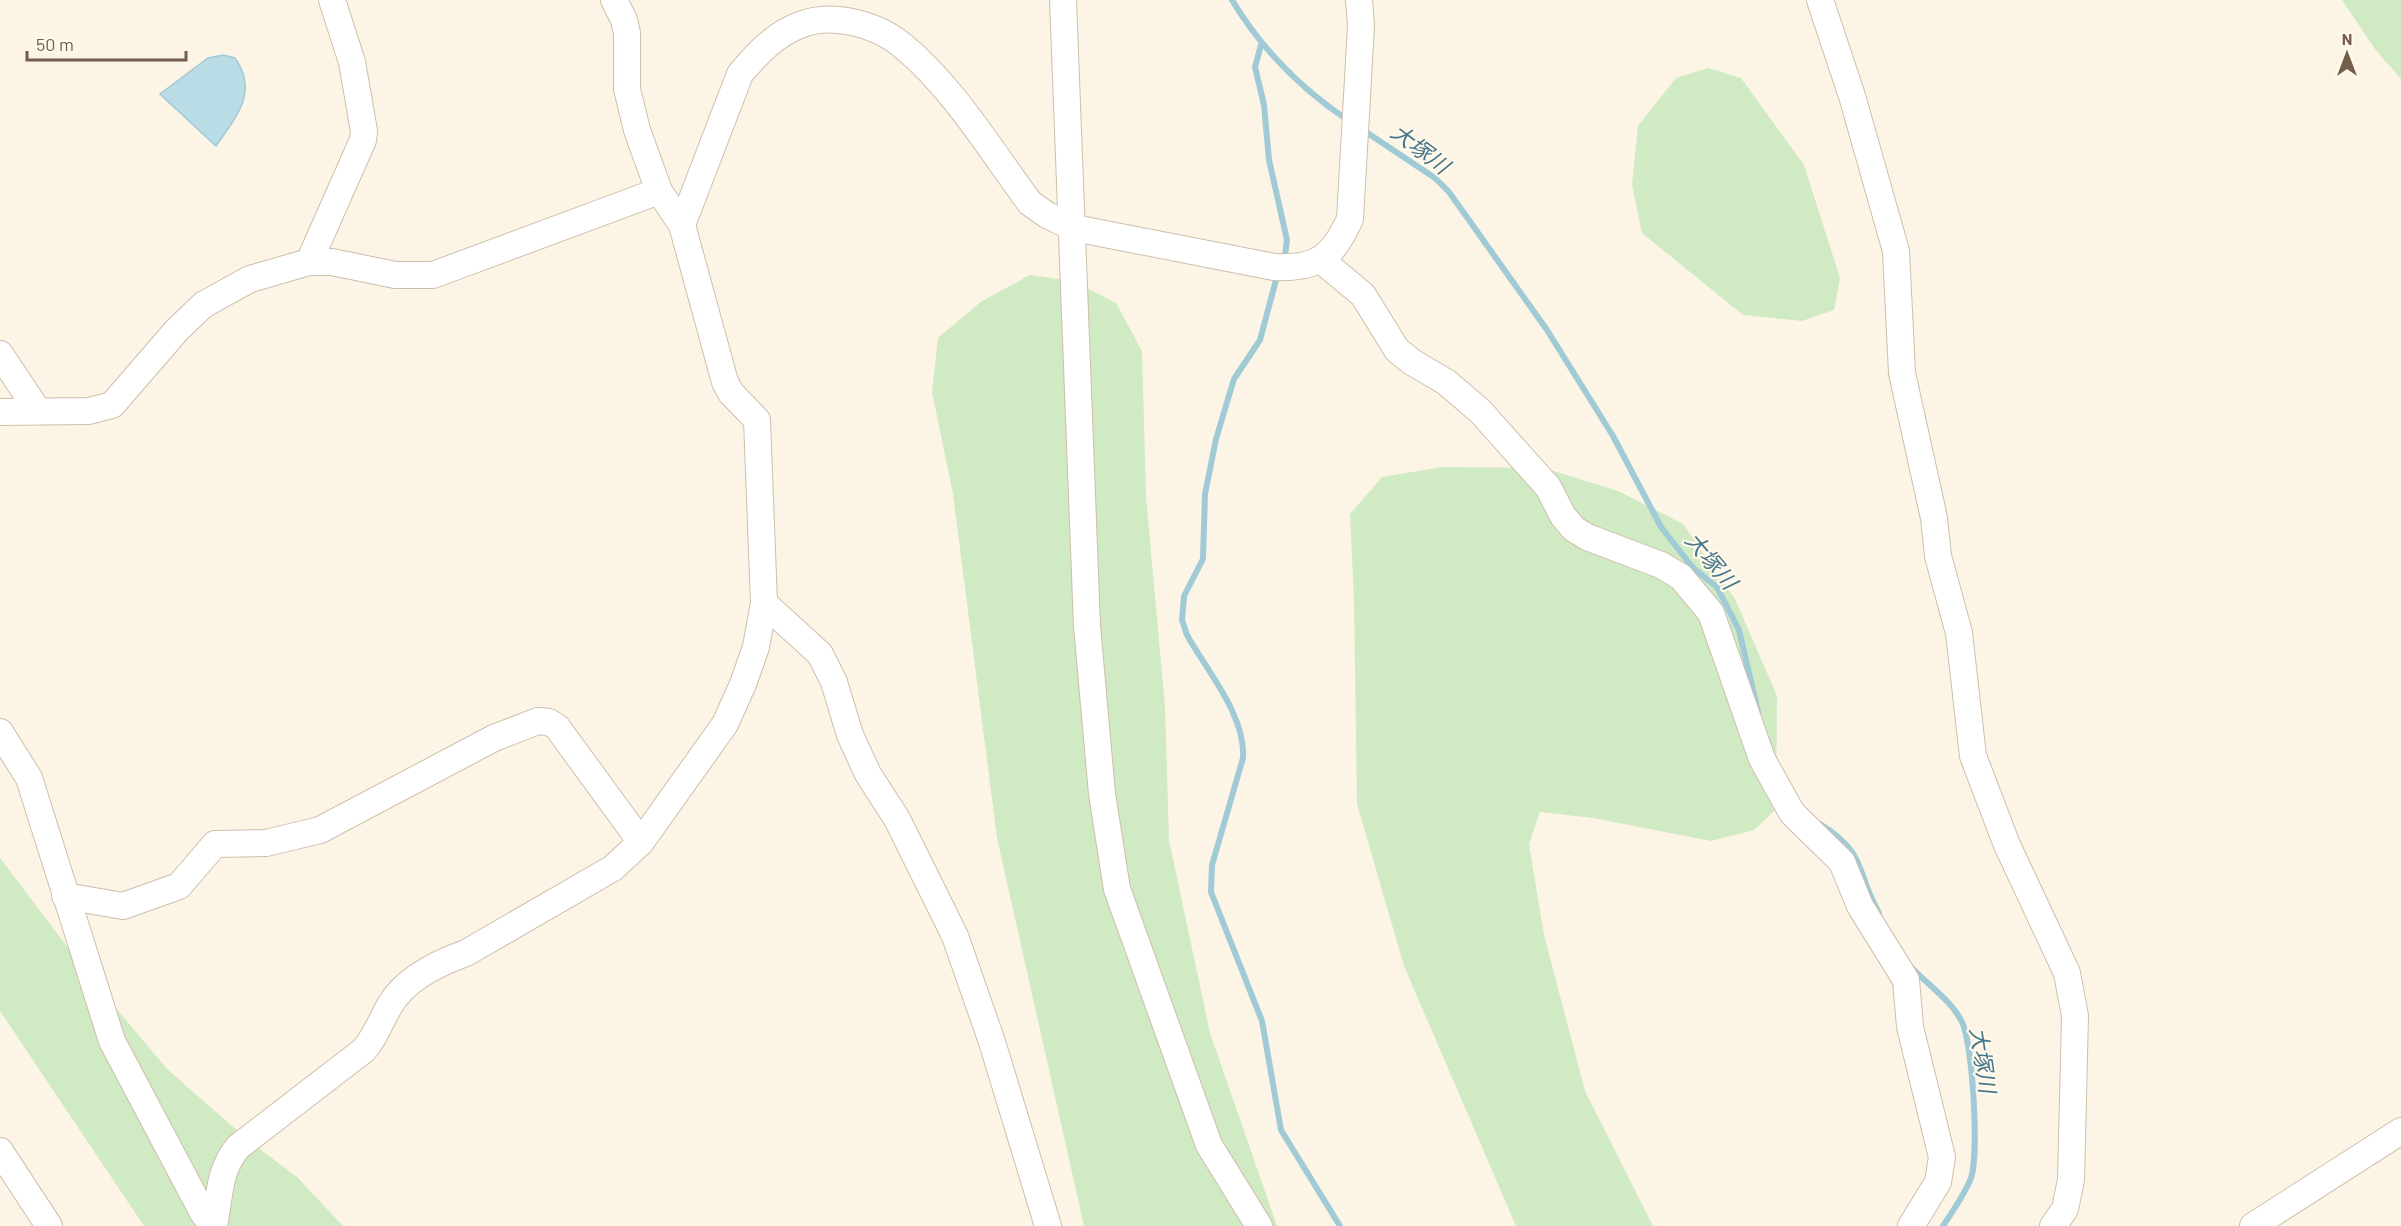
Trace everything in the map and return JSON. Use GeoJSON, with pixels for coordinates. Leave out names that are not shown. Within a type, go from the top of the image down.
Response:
{"type":"FeatureCollection","features":[{"type":"Feature","properties":{"kind":"street"},"geometry":{"type":"LineString","coordinates":[[309,262],[363,140],[364,130],[352,62],[332,0]]}},
{"type":"Feature","properties":{"kind":"street"},"geometry":{"type":"LineString","coordinates":[[214,1226],[222,1171],[230,1157],[238,1147],[364,1050],[374,1038],[397,994],[441,962],[466,954],[613,868],[641,842],[725,724],[756,647],[764,603],[757,420],[730,393],[725,382],[682,225],[659,191],[637,130],[627,89],[627,33],[624,20],[614,0]]}},
{"type":"Feature","properties":{"kind":"street"},"geometry":{"type":"LineString","coordinates":[[1064,0],[1087,626],[1102,794],[1117,889],[1209,1145],[1259,1226]]}},
{"type":"Feature","properties":{"kind":"street"},"geometry":{"type":"LineString","coordinates":[[682,225],[740,74],[757,54],[780,36],[801,24],[835,20],[868,26],[903,45],[941,84],[1030,203],[1047,215],[1074,228],[1274,267],[1299,268],[1321,260],[1339,244],[1350,219],[1361,26],[1359,0]]}},
{"type":"Feature","properties":{"kind":"street"},"geometry":{"type":"LineString","coordinates":[[1820,0],[1852,96],[1896,250],[1902,373],[1934,518],[1938,556],[1959,633],[1973,756],[2007,845],[2067,973],[2075,1016],[2071,1180],[2065,1209],[2053,1226]]}},
{"type":"Feature","properties":{"kind":"street"},"geometry":{"type":"LineString","coordinates":[[0,412],[89,411],[112,405],[177,330],[203,305],[250,279],[309,262],[332,262],[395,275],[433,275],[659,191]]}},
{"type":"Feature","properties":{"kind":"street"},"geometry":{"type":"LineString","coordinates":[[1321,260],[1363,295],[1397,350],[1412,362],[1446,382],[1480,411],[1548,487],[1563,516],[1574,529],[1587,537],[1661,565],[1680,577],[1711,613],[1762,759],[1792,813],[1842,862],[1860,906],[1906,980],[1910,1027],[1942,1157],[1938,1182],[1911,1226]]}},
{"type":"Feature","properties":{"kind":"street"},"geometry":{"type":"LineString","coordinates":[[0,354],[38,411]]}},
{"type":"Feature","properties":{"kind":"street"},"geometry":{"type":"LineString","coordinates":[[764,603],[820,654],[834,682],[850,735],[868,774],[897,819],[954,936],[992,1042],[1048,1226]]}},
{"type":"Feature","properties":{"kind":"street"},"geometry":{"type":"LineString","coordinates":[[65,896],[123,906],[179,886],[215,844],[266,843],[320,830],[494,738],[538,721],[549,722],[557,727],[641,842]]}},
{"type":"Feature","properties":{"kind":"street"},"geometry":{"type":"LineString","coordinates":[[0,732],[29,778],[112,1041],[198,1202],[214,1226]]}},
{"type":"Feature","properties":{"kind":"street"},"geometry":{"type":"LineString","coordinates":[[2253,1226],[2401,1131]]}},
{"type":"Feature","properties":{"kind":"street"},"geometry":{"type":"LineString","coordinates":[[0,1151],[49,1226]]}},
{"type":"Feature","properties":{"kind":"green space"},"geometry":{"type":"Polygon","coordinates":[[[2342,0],[2401,0],[2401,79],[2375,49],[2342,0]]]}},
{"type":"Feature","properties":{"kind":"green space"},"geometry":{"type":"Polygon","coordinates":[[[1708,68],[1741,78],[1804,165],[1840,278],[1834,310],[1802,321],[1743,315],[1642,233],[1632,185],[1638,126],[1676,78],[1708,68]]]}},
{"type":"Feature","properties":{"kind":"green space"},"geometry":{"type":"Polygon","coordinates":[[[1030,275],[1073,281],[1116,303],[1142,351],[1146,496],[1165,706],[1169,840],[1210,1033],[1277,1226],[1084,1226],[997,838],[953,494],[932,392],[938,338],[982,301],[1030,275]]]}},
{"type":"Feature","properties":{"kind":"green space"},"geometry":{"type":"Polygon","coordinates":[[[1442,467],[1544,468],[1618,491],[1683,524],[1735,599],[1777,696],[1776,809],[1754,830],[1711,841],[1593,818],[1540,812],[1529,844],[1544,935],[1585,1091],[1653,1226],[1516,1226],[1404,966],[1357,804],[1354,601],[1350,514],[1382,477],[1442,467]]]}},
{"type":"Feature","properties":{"kind":"green space"},"geometry":{"type":"Polygon","coordinates":[[[0,858],[94,982],[167,1069],[248,1140],[297,1177],[343,1226],[144,1226],[0,1011],[0,858]]]}},
{"type":"Feature","properties":{"kind":"water"},"geometry":{"type":"Polygon","coordinates":[[[223,55],[235,58],[242,70],[245,93],[231,125],[216,146],[160,94],[208,58],[223,55]]]}},
{"type":"Feature","properties":{"kind":"waterway","name":"大塚川"},"geometry":{"type":"LineString","coordinates":[[1232,0],[1256,36],[1284,67],[1315,96],[1349,121]]}},
{"type":"Feature","properties":{"kind":"waterway"},"geometry":{"type":"LineString","coordinates":[[1261,45],[1255,67],[1264,105],[1269,160],[1287,240],[1285,255]]}},
{"type":"Feature","properties":{"kind":"waterway","name":"大塚川"},"geometry":{"type":"LineString","coordinates":[[1363,130],[1435,178],[1449,192],[1547,330],[1613,436],[1661,527],[1693,568],[1717,587],[1739,630],[1758,712]]}},
{"type":"Feature","properties":{"kind":"waterway"},"geometry":{"type":"LineString","coordinates":[[1276,280],[1260,340],[1234,379],[1216,439],[1205,494],[1203,559],[1184,596],[1182,620],[1187,635],[1232,710],[1242,742],[1243,758],[1212,865],[1211,892],[1262,1021],[1281,1130],[1340,1226]]}},
{"type":"Feature","properties":{"kind":"waterway","name":"大塚川"},"geometry":{"type":"LineString","coordinates":[[1820,824],[1835,835],[1853,854],[1879,913]]}},
{"type":"Feature","properties":{"kind":"waterway","name":"大塚川"},"geometry":{"type":"LineString","coordinates":[[1912,968],[1946,1000],[1962,1022],[1972,1075],[1975,1147],[1971,1178],[1943,1226]]}}]}
